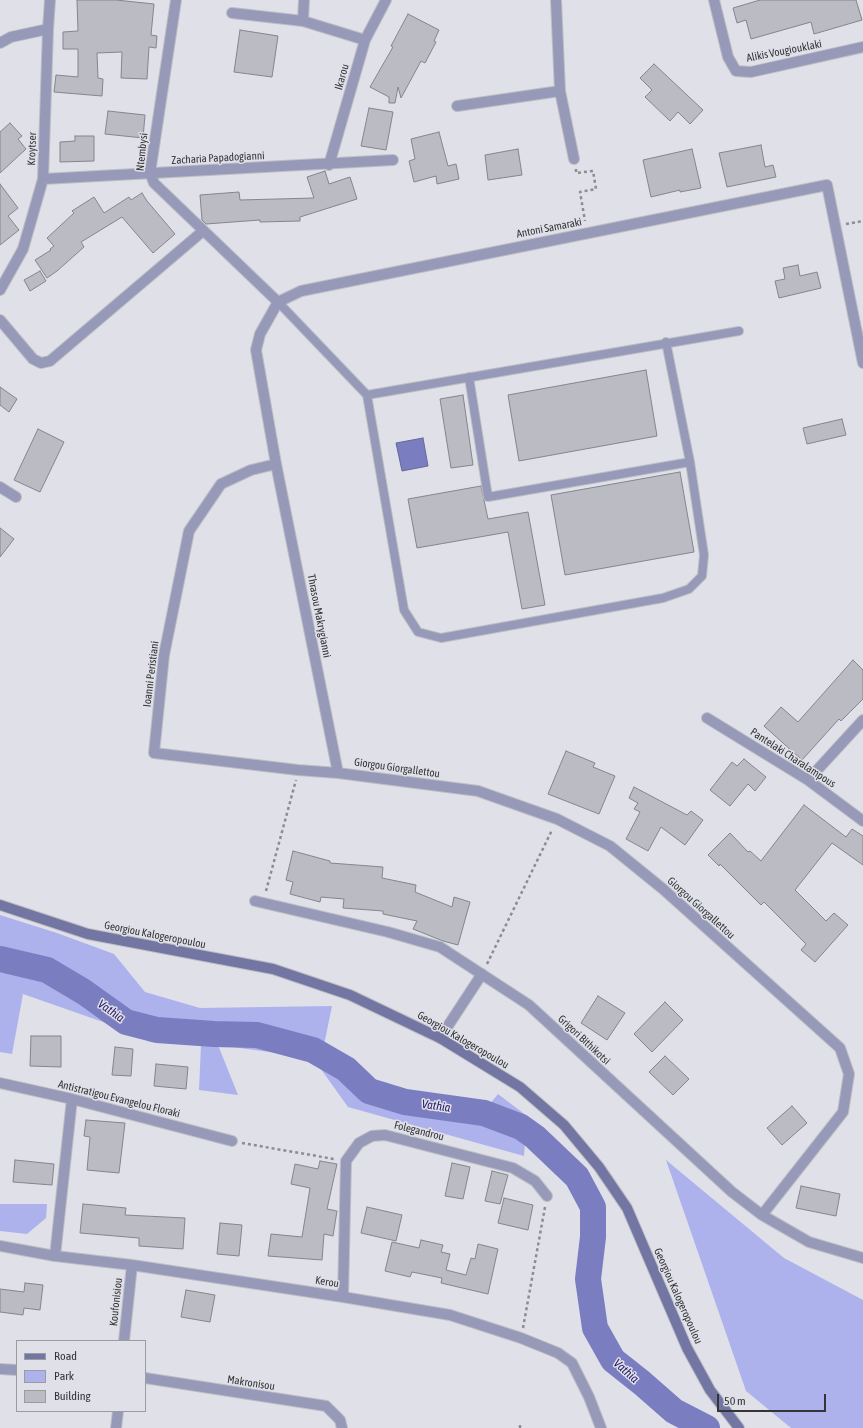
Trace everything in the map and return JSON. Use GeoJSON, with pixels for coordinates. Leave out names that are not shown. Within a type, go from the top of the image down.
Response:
{"type":"FeatureCollection","features":[{"type":"Feature","properties":{"kind":"street","name":"Kroytser"},"geometry":{"type":"LineString","coordinates":[[0,290],[23,249],[43,179],[50,0]]}},
{"type":"Feature","properties":{"kind":"street","name":"Ntembysi"},"geometry":{"type":"LineString","coordinates":[[176,0],[150,173],[154,183],[278,302]]}},
{"type":"Feature","properties":{"kind":"street"},"geometry":{"type":"LineString","coordinates":[[303,21],[304,0]]}},
{"type":"Feature","properties":{"kind":"street","name":"Ikarou"},"geometry":{"type":"LineString","coordinates":[[329,165],[365,40],[386,0]]}},
{"type":"Feature","properties":{"kind":"street"},"geometry":{"type":"LineString","coordinates":[[556,0],[560,91],[574,159]]}},
{"type":"Feature","properties":{"kind":"street","name":"Alikis Vougiouklaki"},"geometry":{"type":"LineString","coordinates":[[714,0],[728,57],[736,71],[751,72],[863,47]]}},
{"type":"Feature","properties":{"kind":"street"},"geometry":{"type":"LineString","coordinates":[[232,13],[303,21],[365,40]]}},
{"type":"Feature","properties":{"kind":"street"},"geometry":{"type":"LineString","coordinates":[[0,43],[11,37],[48,29]]}},
{"type":"Feature","properties":{"kind":"street"},"geometry":{"type":"LineString","coordinates":[[457,106],[560,91]]}},
{"type":"Feature","properties":{"kind":"street","name":"Zacharia Papadogianni"},"geometry":{"type":"LineString","coordinates":[[43,179],[329,165],[394,160]]}},
{"type":"Feature","properties":{"kind":"street","name":"Antoni Samaraki"},"geometry":{"type":"LineString","coordinates":[[278,302],[301,291],[827,185],[836,226]]}},
{"type":"Feature","properties":{"kind":"street"},"geometry":{"type":"LineString","coordinates":[[836,226],[863,363]]}},
{"type":"Feature","properties":{"kind":"street"},"geometry":{"type":"LineString","coordinates":[[0,320],[33,358],[41,363],[50,361],[204,231]]}},
{"type":"Feature","properties":{"kind":"street","name":"Thrasou Makrygianni"},"geometry":{"type":"LineString","coordinates":[[278,302],[260,334],[256,350],[276,464],[338,773]]}},
{"type":"Feature","properties":{"kind":"street","name":"Ioanni Peristiani"},"geometry":{"type":"LineString","coordinates":[[276,464],[251,470],[221,484],[189,531],[164,655],[154,753],[298,770],[338,773]]}},
{"type":"Feature","properties":{"kind":"street"},"geometry":{"type":"LineString","coordinates":[[0,487],[16,497]]}},
{"type":"Feature","properties":{"kind":"street","name":"Pantelaki Charalampous"},"geometry":{"type":"LineString","coordinates":[[707,718],[808,780],[863,821]]}},
{"type":"Feature","properties":{"kind":"street"},"geometry":{"type":"LineString","coordinates":[[808,780],[863,720]]}},
{"type":"Feature","properties":{"kind":"street","name":"Giorgou Giorgallettou"},"geometry":{"type":"LineString","coordinates":[[338,773],[478,791],[557,818],[610,846],[663,889],[840,1048],[849,1074],[843,1112],[762,1215]]}},
{"type":"Feature","properties":{"kind":"street","name":"Grigori Bithikotsi"},"geometry":{"type":"LineString","coordinates":[[259,902],[388,932],[440,947],[529,1005],[732,1192],[762,1215],[809,1242],[863,1258]]}},
{"type":"Feature","properties":{"kind":"street","name":"Georgiou Kalogeropoulou"},"geometry":{"type":"LineString","coordinates":[[0,905],[88,934],[273,969],[350,995],[440,1038],[520,1087],[564,1125],[599,1167],[627,1208],[687,1348],[710,1390],[739,1428]]}},
{"type":"Feature","properties":{"kind":"street"},"geometry":{"type":"LineString","coordinates":[[440,1038],[482,974]]}},
{"type":"Feature","properties":{"kind":"street","name":"Antistratigou Evangelou Floraki"},"geometry":{"type":"LineString","coordinates":[[0,1083],[72,1099],[232,1141]]}},
{"type":"Feature","properties":{"kind":"street"},"geometry":{"type":"LineString","coordinates":[[55,1256],[72,1099]]}},
{"type":"Feature","properties":{"kind":"street","name":"Folegandrou"},"geometry":{"type":"LineString","coordinates":[[346,1161],[359,1143],[372,1136],[385,1135],[513,1168],[535,1181],[547,1196]]}},
{"type":"Feature","properties":{"kind":"street"},"geometry":{"type":"LineString","coordinates":[[343,1297],[346,1161]]}},
{"type":"Feature","properties":{"kind":"street","name":"Kerou"},"geometry":{"type":"LineString","coordinates":[[0,1246],[55,1256],[132,1265],[343,1297],[450,1315],[521,1338],[558,1353],[572,1363],[589,1397],[601,1428]]}},
{"type":"Feature","properties":{"kind":"street","name":"Koufonisiou"},"geometry":{"type":"LineString","coordinates":[[124,1340],[132,1265]]}},
{"type":"Feature","properties":{"kind":"street"},"geometry":{"type":"LineString","coordinates":[[0,1369],[16,1370]]}},
{"type":"Feature","properties":{"kind":"street","name":"Makronisou"},"geometry":{"type":"LineString","coordinates":[[146,1378],[326,1406],[340,1420],[342,1428]]}},
{"type":"Feature","properties":{"kind":"street"},"geometry":{"type":"LineString","coordinates":[[116,1428],[118,1412]]}},
{"type":"Feature","properties":{"kind":"lane"},"geometry":{"type":"LineString","coordinates":[[278,302],[367,395],[404,610],[418,632],[441,638],[663,598],[689,589],[702,576],[704,555],[690,462],[666,342]]}},
{"type":"Feature","properties":{"kind":"lane"},"geometry":{"type":"LineString","coordinates":[[367,395],[739,330]]}},
{"type":"Feature","properties":{"kind":"lane"},"geometry":{"type":"LineString","coordinates":[[469,377],[488,497],[690,462]]}},
{"type":"Feature","properties":{"kind":"path"},"geometry":{"type":"LineString","coordinates":[[574,159],[576,173],[593,171],[596,189],[580,192],[583,207]]}},
{"type":"Feature","properties":{"kind":"path"},"geometry":{"type":"LineString","coordinates":[[836,226],[863,220]]}},
{"type":"Feature","properties":{"kind":"path"},"geometry":{"type":"LineString","coordinates":[[259,902],[298,770]]}},
{"type":"Feature","properties":{"kind":"path"},"geometry":{"type":"LineString","coordinates":[[482,974],[557,818]]}},
{"type":"Feature","properties":{"kind":"path"},"geometry":{"type":"LineString","coordinates":[[232,1141],[346,1161]]}},
{"type":"Feature","properties":{"kind":"path"},"geometry":{"type":"LineString","coordinates":[[521,1338],[547,1196]]}},
{"type":"Feature","properties":{"kind":"green space"},"geometry":{"type":"Polygon","coordinates":[[[0,915],[57,933],[114,954],[145,992],[200,1008],[332,1006],[324,1045],[378,1082],[477,1120],[498,1094],[527,1116],[524,1156],[348,1107],[313,1058],[218,1045],[238,1095],[199,1090],[201,1045],[150,1042],[103,1022],[23,994],[12,1054],[0,1052],[0,915]]]}},
{"type":"Feature","properties":{"kind":"green space"},"geometry":{"type":"Polygon","coordinates":[[[666,1160],[784,1258],[863,1300],[863,1428],[791,1428],[746,1391],[666,1160]]]}},
{"type":"Feature","properties":{"kind":"green space"},"geometry":{"type":"Polygon","coordinates":[[[0,1204],[47,1204],[46,1218],[27,1234],[0,1231],[0,1204]]]}},
{"type":"Feature","properties":{"kind":"shaded area"},"geometry":{"type":"Polygon","coordinates":[[[423,438],[428,466],[402,471],[396,443],[423,438]]]}},
{"type":"Feature","properties":{"kind":"building"},"geometry":{"type":"Polygon","coordinates":[[[77,0],[116,0],[154,4],[151,35],[157,36],[156,48],[149,47],[147,79],[121,78],[122,52],[97,53],[98,78],[103,79],[102,96],[54,92],[56,75],[78,77],[78,49],[63,49],[63,32],[78,31],[77,0]]]}},
{"type":"Feature","properties":{"kind":"building"},"geometry":{"type":"Polygon","coordinates":[[[760,0],[856,0],[862,20],[814,34],[811,22],[751,39],[746,20],[737,23],[733,8],[760,0]]]}},
{"type":"Feature","properties":{"kind":"building"},"geometry":{"type":"Polygon","coordinates":[[[408,14],[439,30],[434,41],[436,42],[425,63],[421,61],[401,98],[398,87],[395,103],[389,103],[389,97],[370,87],[393,47],[391,46],[408,14]]]}},
{"type":"Feature","properties":{"kind":"building"},"geometry":{"type":"Polygon","coordinates":[[[240,30],[278,36],[272,77],[234,72],[240,30]]]}},
{"type":"Feature","properties":{"kind":"building"},"geometry":{"type":"Polygon","coordinates":[[[654,64],[703,110],[690,124],[678,112],[670,121],[645,97],[652,90],[640,78],[654,64]]]}},
{"type":"Feature","properties":{"kind":"building"},"geometry":{"type":"Polygon","coordinates":[[[369,108],[393,112],[386,150],[361,146],[369,108]]]}},
{"type":"Feature","properties":{"kind":"building"},"geometry":{"type":"Polygon","coordinates":[[[108,111],[145,115],[143,138],[105,134],[108,111]]]}},
{"type":"Feature","properties":{"kind":"building"},"geometry":{"type":"Polygon","coordinates":[[[10,123],[22,136],[18,139],[26,149],[0,173],[0,132],[10,123]]]}},
{"type":"Feature","properties":{"kind":"building"},"geometry":{"type":"Polygon","coordinates":[[[439,132],[448,166],[456,164],[459,179],[437,184],[436,176],[414,182],[409,161],[415,159],[411,139],[439,132]]]}},
{"type":"Feature","properties":{"kind":"building"},"geometry":{"type":"Polygon","coordinates":[[[75,136],[94,136],[94,161],[60,162],[60,142],[75,141],[75,136]]]}},
{"type":"Feature","properties":{"kind":"building"},"geometry":{"type":"Polygon","coordinates":[[[761,145],[765,167],[773,165],[776,177],[727,187],[719,153],[761,145]]]}},
{"type":"Feature","properties":{"kind":"building"},"geometry":{"type":"Polygon","coordinates":[[[518,149],[522,175],[488,180],[485,155],[518,149]]]}},
{"type":"Feature","properties":{"kind":"building"},"geometry":{"type":"Polygon","coordinates":[[[692,149],[701,188],[680,192],[680,190],[651,197],[643,160],[692,149]]]}},
{"type":"Feature","properties":{"kind":"building"},"geometry":{"type":"Polygon","coordinates":[[[325,171],[329,184],[350,177],[357,199],[300,217],[300,221],[260,222],[260,220],[206,224],[202,220],[200,195],[239,192],[240,200],[314,198],[307,177],[325,171]]]}},
{"type":"Feature","properties":{"kind":"building"},"geometry":{"type":"Polygon","coordinates":[[[0,184],[18,208],[8,216],[19,230],[0,245],[0,184]]]}},
{"type":"Feature","properties":{"kind":"building"},"geometry":{"type":"Polygon","coordinates":[[[142,193],[175,234],[153,253],[122,217],[81,242],[84,247],[47,278],[35,260],[51,250],[50,249],[54,246],[47,238],[74,213],[72,211],[94,197],[104,213],[129,197],[131,200],[142,193]]]}},
{"type":"Feature","properties":{"kind":"building"},"geometry":{"type":"Polygon","coordinates":[[[798,265],[800,276],[817,272],[821,288],[779,298],[775,281],[785,279],[783,268],[798,265]]]}},
{"type":"Feature","properties":{"kind":"building"},"geometry":{"type":"Polygon","coordinates":[[[40,271],[46,281],[30,291],[24,280],[40,271]]]}},
{"type":"Feature","properties":{"kind":"building"},"geometry":{"type":"Polygon","coordinates":[[[646,370],[657,436],[519,461],[508,395],[646,370]]]}},
{"type":"Feature","properties":{"kind":"building"},"geometry":{"type":"Polygon","coordinates":[[[0,387],[17,399],[9,412],[0,405],[0,387]]]}},
{"type":"Feature","properties":{"kind":"building"},"geometry":{"type":"Polygon","coordinates":[[[463,395],[473,465],[451,468],[440,399],[463,395]]]}},
{"type":"Feature","properties":{"kind":"building"},"geometry":{"type":"Polygon","coordinates":[[[842,419],[846,435],[807,444],[803,428],[842,419]]]}},
{"type":"Feature","properties":{"kind":"building"},"geometry":{"type":"Polygon","coordinates":[[[38,429],[64,442],[40,492],[14,480],[38,429]]]}},
{"type":"Feature","properties":{"kind":"building"},"geometry":{"type":"Polygon","coordinates":[[[680,472],[694,552],[565,575],[551,495],[680,472]]]}},
{"type":"Feature","properties":{"kind":"building"},"geometry":{"type":"Polygon","coordinates":[[[481,486],[488,519],[528,512],[545,605],[522,609],[508,532],[417,548],[408,499],[481,486]]]}},
{"type":"Feature","properties":{"kind":"building"},"geometry":{"type":"Polygon","coordinates":[[[0,528],[14,539],[0,557],[0,528]]]}},
{"type":"Feature","properties":{"kind":"building"},"geometry":{"type":"Polygon","coordinates":[[[853,660],[863,670],[863,699],[841,721],[839,719],[802,760],[764,726],[781,707],[798,722],[853,660]]]}},
{"type":"Feature","properties":{"kind":"building"},"geometry":{"type":"Polygon","coordinates":[[[566,751],[595,763],[593,767],[615,776],[599,814],[548,794],[566,751]]]}},
{"type":"Feature","properties":{"kind":"building"},"geometry":{"type":"Polygon","coordinates":[[[744,759],[766,777],[755,791],[748,784],[730,806],[710,790],[732,762],[737,766],[744,759]]]}},
{"type":"Feature","properties":{"kind":"building"},"geometry":{"type":"Polygon","coordinates":[[[634,787],[687,815],[691,811],[703,820],[685,845],[661,827],[648,851],[626,839],[640,812],[634,809],[638,803],[629,798],[634,787]]]}},
{"type":"Feature","properties":{"kind":"building"},"geometry":{"type":"Polygon","coordinates":[[[804,805],[846,837],[852,829],[863,836],[863,865],[832,843],[795,890],[826,921],[834,913],[848,925],[815,962],[801,950],[806,944],[764,902],[761,905],[720,864],[719,866],[708,855],[730,833],[748,852],[750,851],[761,861],[804,805]]]}},
{"type":"Feature","properties":{"kind":"building"},"geometry":{"type":"Polygon","coordinates":[[[293,851],[330,861],[330,863],[383,867],[382,878],[416,885],[415,892],[452,907],[454,897],[470,902],[458,945],[443,941],[413,929],[417,921],[383,914],[383,911],[343,908],[344,899],[321,897],[320,902],[290,894],[293,882],[286,880],[293,851]]]}},
{"type":"Feature","properties":{"kind":"building"},"geometry":{"type":"Polygon","coordinates":[[[598,996],[625,1013],[607,1040],[581,1023],[598,996]]]}},
{"type":"Feature","properties":{"kind":"building"},"geometry":{"type":"Polygon","coordinates":[[[665,1002],[683,1020],[652,1052],[634,1034],[665,1002]]]}},
{"type":"Feature","properties":{"kind":"building"},"geometry":{"type":"Polygon","coordinates":[[[31,1036],[61,1036],[61,1067],[30,1066],[31,1036]]]}},
{"type":"Feature","properties":{"kind":"building"},"geometry":{"type":"Polygon","coordinates":[[[115,1047],[133,1049],[131,1076],[112,1075],[115,1047]]]}},
{"type":"Feature","properties":{"kind":"building"},"geometry":{"type":"Polygon","coordinates":[[[665,1056],[689,1079],[673,1095],[649,1072],[665,1056]]]}},
{"type":"Feature","properties":{"kind":"building"},"geometry":{"type":"Polygon","coordinates":[[[156,1064],[188,1067],[186,1089],[154,1086],[156,1064]]]}},
{"type":"Feature","properties":{"kind":"building"},"geometry":{"type":"Polygon","coordinates":[[[792,1106],[807,1123],[782,1145],[767,1128],[792,1106]]]}},
{"type":"Feature","properties":{"kind":"building"},"geometry":{"type":"Polygon","coordinates":[[[86,1120],[125,1123],[119,1173],[87,1170],[90,1137],[84,1136],[86,1120]]]}},
{"type":"Feature","properties":{"kind":"building"},"geometry":{"type":"Polygon","coordinates":[[[15,1160],[54,1164],[52,1185],[13,1182],[15,1160]]]}},
{"type":"Feature","properties":{"kind":"building"},"geometry":{"type":"Polygon","coordinates":[[[320,1161],[337,1164],[327,1209],[337,1211],[333,1236],[324,1234],[322,1260],[268,1256],[271,1234],[302,1237],[310,1188],[291,1184],[295,1164],[318,1169],[320,1161]]]}},
{"type":"Feature","properties":{"kind":"building"},"geometry":{"type":"Polygon","coordinates":[[[452,1163],[470,1167],[463,1199],[445,1196],[452,1163]]]}},
{"type":"Feature","properties":{"kind":"building"},"geometry":{"type":"Polygon","coordinates":[[[492,1171],[508,1175],[500,1204],[485,1201],[492,1171]]]}},
{"type":"Feature","properties":{"kind":"building"},"geometry":{"type":"Polygon","coordinates":[[[801,1186],[840,1194],[836,1216],[796,1208],[801,1186]]]}},
{"type":"Feature","properties":{"kind":"building"},"geometry":{"type":"Polygon","coordinates":[[[504,1198],[533,1205],[528,1230],[498,1223],[504,1198]]]}},
{"type":"Feature","properties":{"kind":"building"},"geometry":{"type":"Polygon","coordinates":[[[83,1204],[126,1208],[125,1215],[185,1218],[183,1249],[139,1246],[139,1238],[80,1233],[83,1204]]]}},
{"type":"Feature","properties":{"kind":"building"},"geometry":{"type":"Polygon","coordinates":[[[367,1207],[402,1215],[396,1241],[361,1233],[367,1207]]]}},
{"type":"Feature","properties":{"kind":"building"},"geometry":{"type":"Polygon","coordinates":[[[220,1223],[242,1225],[239,1256],[217,1254],[220,1223]]]}},
{"type":"Feature","properties":{"kind":"building"},"geometry":{"type":"Polygon","coordinates":[[[421,1240],[443,1245],[441,1252],[450,1254],[446,1270],[466,1275],[471,1258],[475,1259],[478,1244],[498,1249],[488,1294],[441,1283],[442,1278],[412,1272],[410,1277],[385,1271],[392,1242],[419,1248],[421,1240]]]}},
{"type":"Feature","properties":{"kind":"building"},"geometry":{"type":"Polygon","coordinates":[[[25,1283],[43,1285],[40,1310],[24,1308],[23,1315],[0,1312],[0,1289],[24,1292],[25,1283]]]}},
{"type":"Feature","properties":{"kind":"building"},"geometry":{"type":"Polygon","coordinates":[[[186,1290],[215,1295],[210,1322],[181,1317],[186,1290]]]}},
{"type":"Feature","properties":{"kind":"waterway","name":"Vathia"},"geometry":{"type":"LineString","coordinates":[[0,959],[47,970],[84,992],[126,1022],[157,1030],[257,1035],[313,1050],[346,1069],[369,1091],[405,1102],[484,1113],[521,1127],[535,1137],[577,1177],[593,1207],[593,1237],[588,1279],[595,1328],[613,1360],[674,1411],[707,1428]]}}]}
